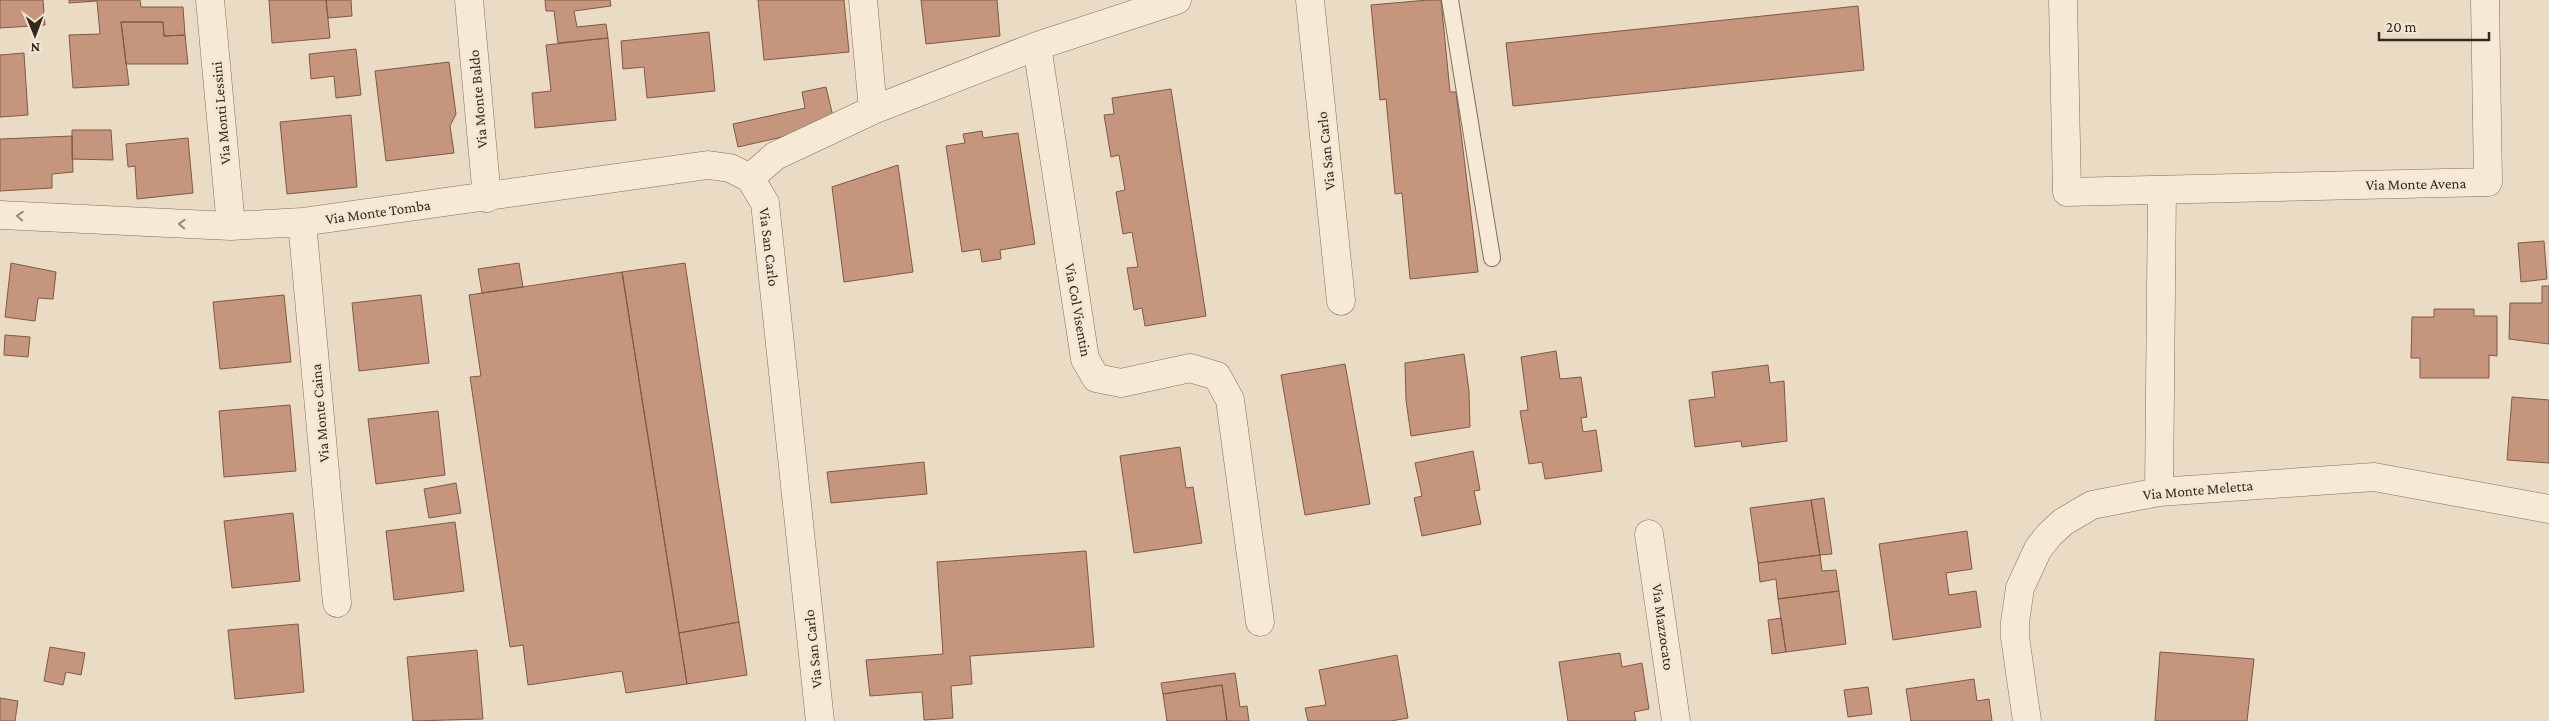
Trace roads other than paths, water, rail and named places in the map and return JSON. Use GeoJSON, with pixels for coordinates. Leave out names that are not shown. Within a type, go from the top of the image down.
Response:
{"type":"FeatureCollection","features":[{"type":"Feature","properties":{"kind":"street","name":"Via Monti Lessini"},"geometry":{"type":"LineString","coordinates":[[210,0],[231,226]]}},
{"type":"Feature","properties":{"kind":"street","name":"Via Monte Baldo"},"geometry":{"type":"LineString","coordinates":[[469,0],[487,198]]}},
{"type":"Feature","properties":{"kind":"street"},"geometry":{"type":"LineString","coordinates":[[863,0],[873,110]]}},
{"type":"Feature","properties":{"kind":"street"},"geometry":{"type":"LineString","coordinates":[[750,178],[775,156],[873,110],[1037,46],[1177,0]]}},
{"type":"Feature","properties":{"kind":"street","name":"Via San Carlo"},"geometry":{"type":"LineString","coordinates":[[1310,0],[1341,301]]}},
{"type":"Feature","properties":{"kind":"street","name":"Via Monte Avena"},"geometry":{"type":"LineString","coordinates":[[2062,0],[2067,192],[2488,182],[2485,0]]}},
{"type":"Feature","properties":{"kind":"street","name":"Via Col Visentin"},"geometry":{"type":"LineString","coordinates":[[1037,46],[1085,359],[1096,378],[1121,383],[1190,368],[1216,376],[1230,400],[1260,622]]}},
{"type":"Feature","properties":{"kind":"street","name":"Via Monte Tomba"},"geometry":{"type":"LineString","coordinates":[[0,215],[231,226],[302,222],[487,198],[708,165],[730,168],[750,178]]}},
{"type":"Feature","properties":{"kind":"street","name":"Via San Carlo"},"geometry":{"type":"LineString","coordinates":[[750,178],[765,203],[820,721]]}},
{"type":"Feature","properties":{"kind":"street"},"geometry":{"type":"LineString","coordinates":[[2159,492],[2162,190]]}},
{"type":"Feature","properties":{"kind":"street","name":"Via Monte Caina"},"geometry":{"type":"LineString","coordinates":[[302,222],[337,603]]}},
{"type":"Feature","properties":{"kind":"street","name":"Via Monte Meletta"},"geometry":{"type":"LineString","coordinates":[[2026,721],[2014,622],[2020,588],[2038,549],[2056,528],[2076,513],[2110,500],[2159,492],[2374,476],[2549,509]]}},
{"type":"Feature","properties":{"kind":"street","name":"Via Mazzocato"},"geometry":{"type":"LineString","coordinates":[[1649,534],[1676,721]]}},
{"type":"Feature","properties":{"kind":"lane"},"geometry":{"type":"LineString","coordinates":[[1450,0],[1492,258]]}}]}
